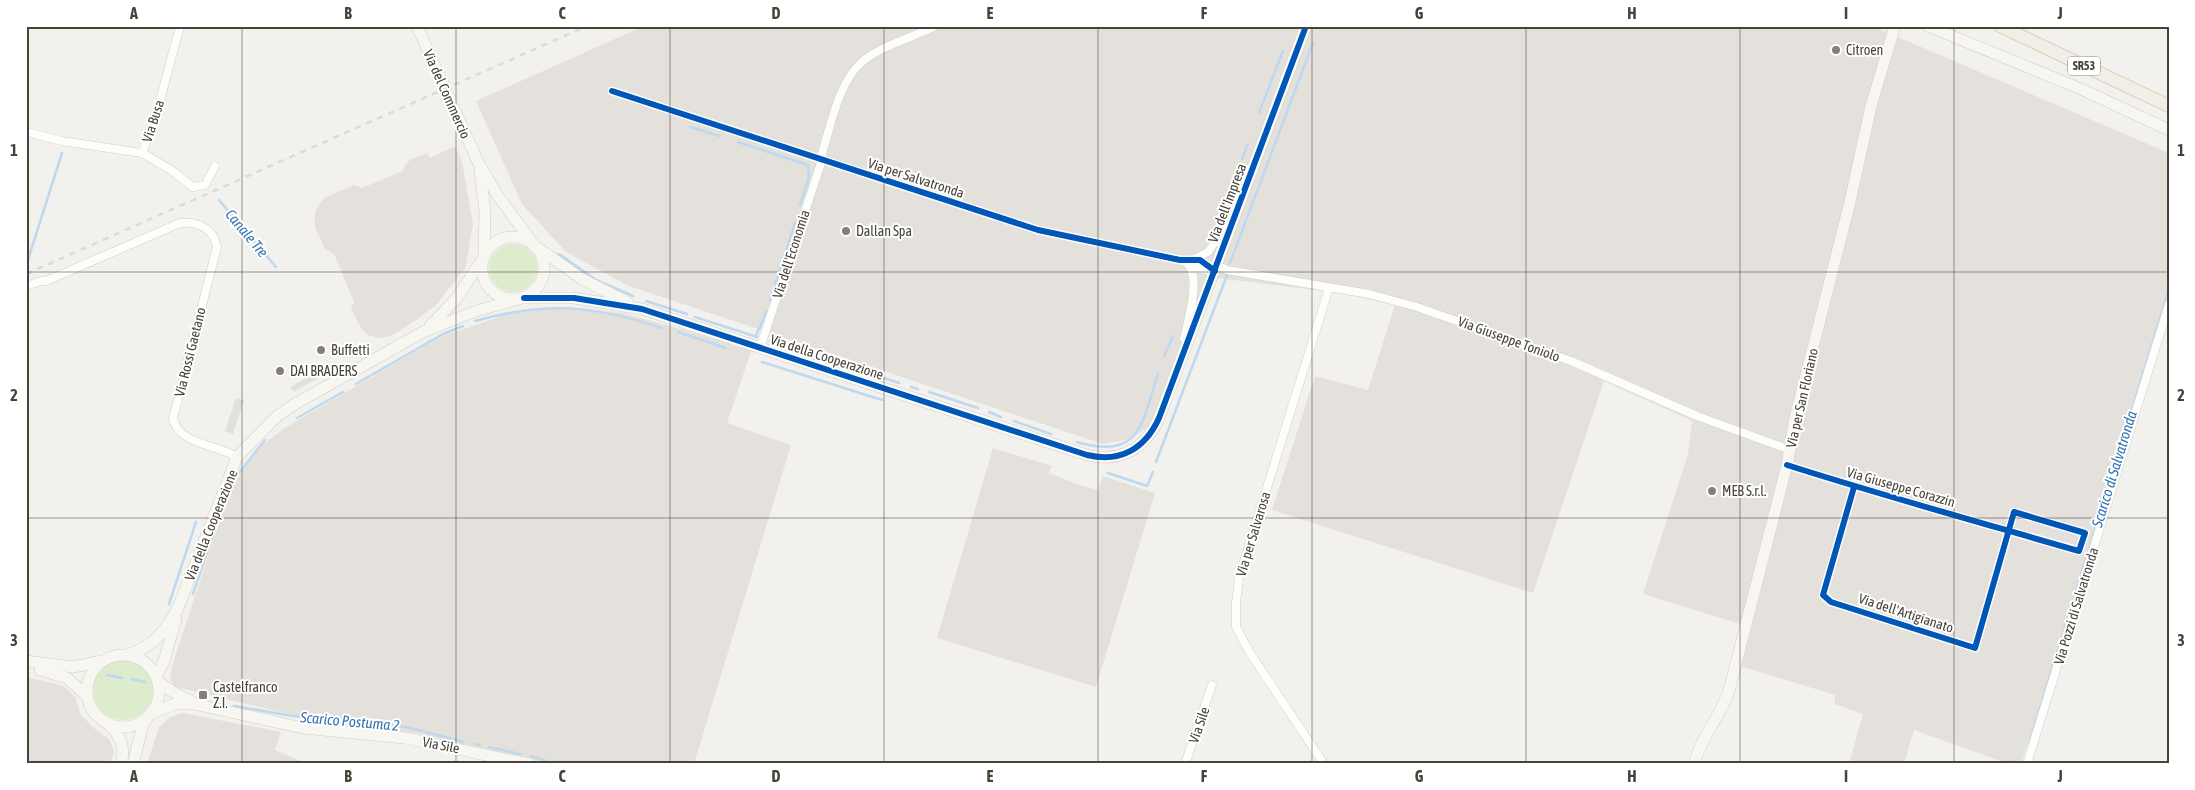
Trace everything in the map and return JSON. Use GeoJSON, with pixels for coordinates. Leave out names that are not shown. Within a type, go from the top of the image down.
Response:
{"type":"FeatureCollection","features":[{"type":"Feature","properties":{"kind":"main road","name":"SR53"},"geometry":{"type":"LineString","coordinates":[[2000,26],[2169,106]]}},
{"type":"Feature","properties":{"kind":"street","name":"Via Busa"},"geometry":{"type":"LineString","coordinates":[[180,26],[156,115],[142,153],[171,170],[193,187],[205,185],[215,166]]}},
{"type":"Feature","properties":{"kind":"street","name":"Via del Commercio"},"geometry":{"type":"LineString","coordinates":[[417,26],[478,162],[501,200],[535,245]]}},
{"type":"Feature","properties":{"kind":"street","name":"Via dell'Economia"},"geometry":{"type":"LineString","coordinates":[[760,348],[842,91],[852,72],[873,55],[936,26]]}},
{"type":"Feature","properties":{"kind":"street"},"geometry":{"type":"LineString","coordinates":[[1297,50],[1299,26]]}},
{"type":"Feature","properties":{"kind":"street","name":"Via dell'Impresa"},"geometry":{"type":"LineString","coordinates":[[1119,456],[1140,445],[1153,430],[1216,268],[1306,26]]}},
{"type":"Feature","properties":{"kind":"street","name":"Via per San Floriano"},"geometry":{"type":"LineString","coordinates":[[1694,764],[1708,728],[1721,711],[1727,698],[1787,465],[1795,418],[1850,202],[1871,106],[1895,26]]}},
{"type":"Feature","properties":{"kind":"street"},"geometry":{"type":"LineString","coordinates":[[1928,26],[2081,89],[2169,130]]}},
{"type":"Feature","properties":{"kind":"street","name":"Via per Salvatronda"},"geometry":{"type":"LineString","coordinates":[[612,91],[1044,231],[1188,261],[1204,262],[1216,268]]}},
{"type":"Feature","properties":{"kind":"street"},"geometry":{"type":"LineString","coordinates":[[26,132],[62,141],[142,153]]}},
{"type":"Feature","properties":{"kind":"street","name":"Via del Commercio"},"geometry":{"type":"LineString","coordinates":[[478,162],[485,211],[484,257]]}},
{"type":"Feature","properties":{"kind":"street"},"geometry":{"type":"LineString","coordinates":[[1184,351],[1194,286],[1188,261],[1210,250],[1236,214]]}},
{"type":"Feature","properties":{"kind":"street","name":"Via Rossi Gaetano"},"geometry":{"type":"LineString","coordinates":[[26,286],[41,281],[46,282],[180,223],[191,222],[210,231],[215,237],[216,248],[173,418],[179,432],[186,437],[228,451],[237,457]]}},
{"type":"Feature","properties":{"kind":"street"},"geometry":{"type":"LineString","coordinates":[[508,237],[521,238],[535,245],[544,261],[543,278],[534,292],[521,298],[501,297],[491,290],[482,274],[484,257],[496,241],[508,237]]}},
{"type":"Feature","properties":{"kind":"street","name":"Via della Cooperazione"},"geometry":{"type":"LineString","coordinates":[[535,245],[586,282],[642,309],[1087,455],[1105,458],[1119,456]]}},
{"type":"Feature","properties":{"kind":"street","name":"Via della Cooperazione"},"geometry":{"type":"LineString","coordinates":[[423,332],[456,299],[484,257]]}},
{"type":"Feature","properties":{"kind":"street","name":"Via Giuseppe Toniolo"},"geometry":{"type":"LineString","coordinates":[[1216,268],[1369,294],[1417,307],[1512,339],[1633,387],[1698,416],[1790,450]]}},
{"type":"Feature","properties":{"kind":"street","name":"Via per Salvarosa"},"geometry":{"type":"LineString","coordinates":[[1324,764],[1250,653],[1236,627],[1236,603],[1239,578],[1329,288]]}},
{"type":"Feature","properties":{"kind":"street","name":"Via della Cooperazione"},"geometry":{"type":"LineString","coordinates":[[157,680],[178,608],[237,457],[276,417],[295,404],[423,332],[476,311],[521,298],[574,298],[642,309]]}},
{"type":"Feature","properties":{"kind":"street","name":"Via Pozzi di Salvatronda"},"geometry":{"type":"LineString","coordinates":[[2027,764],[2169,304]]}},
{"type":"Feature","properties":{"kind":"street","name":"Via Giuseppe Corazzin"},"geometry":{"type":"LineString","coordinates":[[1787,465],[1854,487],[2079,551],[2085,532],[2014,512],[2009,531]]}},
{"type":"Feature","properties":{"kind":"street","name":"Via dell'Artigianato"},"geometry":{"type":"LineString","coordinates":[[1854,487],[1824,595],[1831,602],[1975,648],[2009,531]]}},
{"type":"Feature","properties":{"kind":"street","name":"Via della Cooperazione"},"geometry":{"type":"LineString","coordinates":[[126,655],[142,650],[155,641],[178,608]]}},
{"type":"Feature","properties":{"kind":"street"},"geometry":{"type":"LineString","coordinates":[[26,661],[73,667],[114,656],[126,655],[142,660],[157,680],[158,700],[143,724],[133,764]]}},
{"type":"Feature","properties":{"kind":"street"},"geometry":{"type":"LineString","coordinates":[[87,696],[88,684],[92,673],[103,660]]}},
{"type":"Feature","properties":{"kind":"street"},"geometry":{"type":"LineString","coordinates":[[26,666],[67,678],[87,696],[93,711],[118,734],[124,751],[121,764]]}},
{"type":"Feature","properties":{"kind":"street","name":"Via Sile"},"geometry":{"type":"LineString","coordinates":[[157,680],[178,695],[205,706]]}},
{"type":"Feature","properties":{"kind":"street","name":"Via Sile"},"geometry":{"type":"LineString","coordinates":[[1185,764],[1212,685]]}},
{"type":"Feature","properties":{"kind":"street","name":"Via Sile"},"geometry":{"type":"LineString","coordinates":[[149,715],[175,704],[205,706],[303,728],[405,738],[529,764]]}},
{"type":"Feature","properties":{"kind":"street"},"geometry":{"type":"LineString","coordinates":[[106,722],[116,726],[127,726],[138,724],[149,715]]}},
{"type":"Feature","properties":{"kind":"shaded area"},"geometry":{"type":"Polygon","coordinates":[[[644,26],[1872,26],[2169,153],[2169,307],[2021,764],[2009,764],[1914,730],[1904,764],[1849,764],[1863,714],[1835,704],[1835,695],[1740,666],[1750,627],[1643,594],[1688,454],[1692,421],[1604,381],[1533,593],[1272,510],[1315,376],[1368,390],[1395,305],[1341,293],[1209,277],[1153,423],[1131,439],[1103,444],[629,286],[566,252],[522,204],[476,101],[644,26]]]}},
{"type":"Feature","properties":{"kind":"shaded area"},"geometry":{"type":"Polygon","coordinates":[[[455,146],[462,162],[473,224],[466,267],[435,306],[416,320],[391,336],[378,338],[368,335],[361,328],[351,309],[354,302],[334,254],[325,249],[315,227],[315,211],[324,198],[354,185],[362,188],[403,171],[411,159],[427,153],[430,158],[455,146]]]}},
{"type":"Feature","properties":{"kind":"shaded area"},"geometry":{"type":"Polygon","coordinates":[[[565,307],[623,313],[751,351],[727,423],[791,445],[694,764],[551,764],[419,734],[322,722],[176,687],[173,684],[170,678],[172,666],[231,487],[261,446],[283,429],[442,336],[509,314],[565,307]]]}},
{"type":"Feature","properties":{"kind":"shaded area"},"geometry":{"type":"Polygon","coordinates":[[[335,362],[338,366],[294,392],[290,387],[335,362]]]}},
{"type":"Feature","properties":{"kind":"shaded area"},"geometry":{"type":"Polygon","coordinates":[[[236,398],[244,400],[233,434],[225,431],[236,398]]]}},
{"type":"Feature","properties":{"kind":"shaded area"},"geometry":{"type":"Polygon","coordinates":[[[993,448],[1052,466],[1049,473],[1079,485],[1098,490],[1103,476],[1155,493],[1096,687],[937,638],[993,448]]]}},
{"type":"Feature","properties":{"kind":"shaded area"},"geometry":{"type":"Polygon","coordinates":[[[26,677],[61,685],[75,697],[81,715],[96,730],[109,739],[114,752],[110,764],[26,764],[26,677]]]}},
{"type":"Feature","properties":{"kind":"shaded area"},"geometry":{"type":"Polygon","coordinates":[[[183,713],[281,732],[275,750],[308,764],[147,764],[159,727],[170,717],[183,713]]]}},
{"type":"Feature","properties":{"kind":"green space"},"geometry":{"type":"Polygon","coordinates":[[[513,244],[522,246],[530,251],[535,259],[537,268],[535,277],[530,285],[522,290],[513,292],[504,290],[496,285],[491,277],[489,268],[491,259],[496,251],[504,246],[513,244]]]}},
{"type":"Feature","properties":{"kind":"green space"},"geometry":{"type":"Polygon","coordinates":[[[123,660],[140,665],[148,673],[153,690],[148,707],[140,715],[123,720],[106,715],[98,707],[93,690],[98,673],[106,665],[123,660]]]}},
{"type":"Feature","properties":{"kind":"waterway"},"geometry":{"type":"LineString","coordinates":[[1230,263],[1313,43]]}},
{"type":"Feature","properties":{"kind":"waterway"},"geometry":{"type":"LineString","coordinates":[[1259,113],[1283,51]]}},
{"type":"Feature","properties":{"kind":"waterway"},"geometry":{"type":"LineString","coordinates":[[690,127],[720,136]]}},
{"type":"Feature","properties":{"kind":"waterway"},"geometry":{"type":"LineString","coordinates":[[738,142],[808,165],[809,177],[800,205]]}},
{"type":"Feature","properties":{"kind":"waterway"},"geometry":{"type":"LineString","coordinates":[[1242,159],[1248,144]]}},
{"type":"Feature","properties":{"kind":"waterway"},"geometry":{"type":"LineString","coordinates":[[26,266],[62,153]]}},
{"type":"Feature","properties":{"kind":"waterway"},"geometry":{"type":"LineString","coordinates":[[1220,221],[1233,184]]}},
{"type":"Feature","properties":{"kind":"waterway","name":"Canale Tre"},"geometry":{"type":"LineString","coordinates":[[219,200],[276,267]]}},
{"type":"Feature","properties":{"kind":"waterway"},"geometry":{"type":"LineString","coordinates":[[770,300],[795,223]]}},
{"type":"Feature","properties":{"kind":"waterway"},"geometry":{"type":"LineString","coordinates":[[559,254],[596,280],[633,296]]}},
{"type":"Feature","properties":{"kind":"waterway"},"geometry":{"type":"LineString","coordinates":[[1156,462],[1227,275]]}},
{"type":"Feature","properties":{"kind":"waterway","name":"Scarico di Salvatronda"},"geometry":{"type":"LineString","coordinates":[[2029,744],[2169,289]]}},
{"type":"Feature","properties":{"kind":"waterway"},"geometry":{"type":"LineString","coordinates":[[646,301],[687,314]]}},
{"type":"Feature","properties":{"kind":"waterway"},"geometry":{"type":"LineString","coordinates":[[475,321],[525,310],[569,308],[613,314],[662,328]]}},
{"type":"Feature","properties":{"kind":"waterway"},"geometry":{"type":"LineString","coordinates":[[756,336],[766,312]]}},
{"type":"Feature","properties":{"kind":"waterway"},"geometry":{"type":"LineString","coordinates":[[695,317],[757,337]]}},
{"type":"Feature","properties":{"kind":"waterway"},"geometry":{"type":"LineString","coordinates":[[356,384],[443,334],[463,326]]}},
{"type":"Feature","properties":{"kind":"waterway"},"geometry":{"type":"LineString","coordinates":[[678,332],[726,348]]}},
{"type":"Feature","properties":{"kind":"waterway"},"geometry":{"type":"LineString","coordinates":[[1164,356],[1173,336]]}},
{"type":"Feature","properties":{"kind":"waterway"},"geometry":{"type":"LineString","coordinates":[[770,341],[823,358]]}},
{"type":"Feature","properties":{"kind":"waterway"},"geometry":{"type":"LineString","coordinates":[[762,362],[882,400]]}},
{"type":"Feature","properties":{"kind":"waterway"},"geometry":{"type":"LineString","coordinates":[[860,370],[899,383]]}},
{"type":"Feature","properties":{"kind":"waterway"},"geometry":{"type":"LineString","coordinates":[[1077,442],[1098,447],[1114,446],[1127,442],[1142,422],[1158,374]]}},
{"type":"Feature","properties":{"kind":"waterway"},"geometry":{"type":"LineString","coordinates":[[911,387],[918,389]]}},
{"type":"Feature","properties":{"kind":"waterway"},"geometry":{"type":"LineString","coordinates":[[297,418],[343,392]]}},
{"type":"Feature","properties":{"kind":"waterway"},"geometry":{"type":"LineString","coordinates":[[929,392],[978,408]]}},
{"type":"Feature","properties":{"kind":"waterway"},"geometry":{"type":"LineString","coordinates":[[989,412],[1001,417]]}},
{"type":"Feature","properties":{"kind":"waterway"},"geometry":{"type":"LineString","coordinates":[[1014,421],[1051,434]]}},
{"type":"Feature","properties":{"kind":"waterway"},"geometry":{"type":"LineString","coordinates":[[235,478],[265,440]]}},
{"type":"Feature","properties":{"kind":"waterway"},"geometry":{"type":"LineString","coordinates":[[1108,473],[1147,486],[1153,472]]}},
{"type":"Feature","properties":{"kind":"waterway","name":"Scarico Postuma 2"},"geometry":{"type":"LineString","coordinates":[[169,604],[196,522]]}},
{"type":"Feature","properties":{"kind":"waterway"},"geometry":{"type":"LineString","coordinates":[[193,594],[215,530]]}},
{"type":"Feature","properties":{"kind":"waterway"},"geometry":{"type":"LineString","coordinates":[[107,675],[122,678]]}},
{"type":"Feature","properties":{"kind":"waterway","name":"Scarico Postuma 2"},"geometry":{"type":"LineString","coordinates":[[131,679],[145,682]]}},
{"type":"Feature","properties":{"kind":"waterway","name":"Scarico Postuma 2"},"geometry":{"type":"LineString","coordinates":[[234,706],[293,716],[407,727],[464,742]]}},
{"type":"Feature","properties":{"kind":"waterway","name":"Scarico Postuma 2"},"geometry":{"type":"LineString","coordinates":[[475,744],[480,745]]}},
{"type":"Feature","properties":{"kind":"waterway","name":"Scarico Postuma 2"},"geometry":{"type":"LineString","coordinates":[[489,747],[520,754]]}},
{"type":"Feature","properties":{"kind":"waterway","name":"Scarico Postuma 2"},"geometry":{"type":"LineString","coordinates":[[531,756],[555,764]]}},
{"type":"Feature","properties":{"kind":"railway"},"geometry":{"type":"LineString","coordinates":[[26,274],[587,26]]}},
{"type":"Feature","properties":{"kind":"cycle path"},"geometry":{"type":"LineString","coordinates":[[524,298],[574,298],[642,309],[1087,455],[1099,457],[1121,455],[1139,445],[1153,429],[1159,418],[1306,26]]}},
{"type":"Feature","properties":{"kind":"cycle path"},"geometry":{"type":"LineString","coordinates":[[612,91],[1038,230],[1180,260],[1200,260],[1215,271]]}},
{"type":"Feature","properties":{"kind":"cycle path"},"geometry":{"type":"LineString","coordinates":[[1787,465],[1970,520],[2006,530],[2043,541],[2079,551],[2085,533],[2014,512],[2006,540],[1975,648],[1831,602],[1823,595],[1854,487]]}},
{"type":"Feature","properties":{"kind":"place","name":"Citroen"},"geometry":{"type":"Point","coordinates":[1836,50]}},
{"type":"Feature","properties":{"kind":"place","name":"Dallan Spa"},"geometry":{"type":"Point","coordinates":[846,231]}},
{"type":"Feature","properties":{"kind":"place","name":"Buffetti"},"geometry":{"type":"Point","coordinates":[321,350]}},
{"type":"Feature","properties":{"kind":"place","name":"DAI BRADERS"},"geometry":{"type":"Point","coordinates":[280,371]}},
{"type":"Feature","properties":{"kind":"place","name":"MEB S.r.l."},"geometry":{"type":"Point","coordinates":[1712,491]}},
{"type":"Feature","properties":{"kind":"place","name":"Castelfranco Z.I."},"geometry":{"type":"Point","coordinates":[203,695]}}]}
